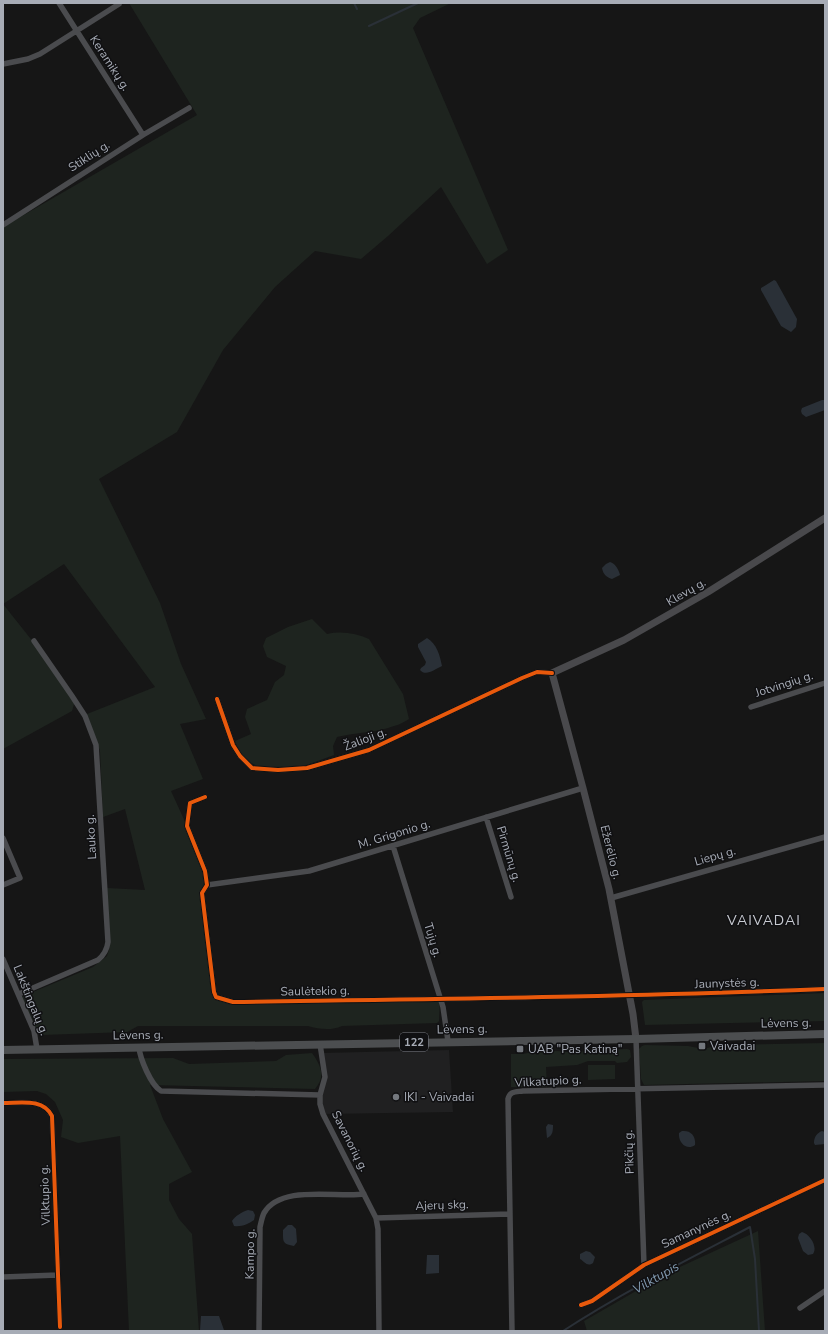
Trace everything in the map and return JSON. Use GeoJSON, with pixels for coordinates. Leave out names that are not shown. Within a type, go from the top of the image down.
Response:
{"type":"FeatureCollection","features":[{"type":"Feature","properties":{"kind":"main road","name":"Klevų g."},"geometry":{"type":"LineString","coordinates":[[552,673],[624,640],[708,592],[825,518]]}},
{"type":"Feature","properties":{"kind":"main road","name":"Ežerėlio g."},"geometry":{"type":"LineString","coordinates":[[552,673],[611,898],[634,1014],[636,1039]]}},
{"type":"Feature","properties":{"kind":"main road","name":"Lėvens g."},"geometry":{"type":"LineString","coordinates":[[3,1050],[448,1041],[636,1039],[702,1036],[825,1034]]}},
{"type":"Feature","properties":{"kind":"street","name":"Keramikų g."},"geometry":{"type":"LineString","coordinates":[[59,3],[76,32],[143,135]]}},
{"type":"Feature","properties":{"kind":"street"},"geometry":{"type":"LineString","coordinates":[[3,64],[34,57],[119,4]]}},
{"type":"Feature","properties":{"kind":"street","name":"Stiklių g."},"geometry":{"type":"LineString","coordinates":[[3,226],[143,135],[189,108]]}},
{"type":"Feature","properties":{"kind":"street","name":"Lauko g."},"geometry":{"type":"LineString","coordinates":[[19,994],[98,960],[103,956],[107,949],[108,942],[96,745],[85,716],[34,641]]}},
{"type":"Feature","properties":{"kind":"street","name":"Žalioji g."},"geometry":{"type":"LineString","coordinates":[[217,699],[233,745],[240,756],[252,768],[278,770],[307,768],[369,750],[536,672],[552,673]]}},
{"type":"Feature","properties":{"kind":"street","name":"Jotvingių g."},"geometry":{"type":"LineString","coordinates":[[751,707],[825,683]]}},
{"type":"Feature","properties":{"kind":"street","name":"M. Grigonio g."},"geometry":{"type":"LineString","coordinates":[[207,885],[309,871],[583,788]]}},
{"type":"Feature","properties":{"kind":"street","name":"Saulėtekio g."},"geometry":{"type":"LineString","coordinates":[[205,797],[190,803],[187,826],[205,871],[207,885],[202,893],[214,992],[216,997],[233,1002],[630,996]]}},
{"type":"Feature","properties":{"kind":"street","name":"Pirmūnų g."},"geometry":{"type":"LineString","coordinates":[[486,817],[511,897]]}},
{"type":"Feature","properties":{"kind":"street","name":"Liepų g."},"geometry":{"type":"LineString","coordinates":[[611,898],[825,837]]}},
{"type":"Feature","properties":{"kind":"street"},"geometry":{"type":"LineString","coordinates":[[3,838],[20,878],[3,885]]}},
{"type":"Feature","properties":{"kind":"street","name":"Tujų g."},"geometry":{"type":"LineString","coordinates":[[393,846],[444,1013],[448,1041]]}},
{"type":"Feature","properties":{"kind":"street","name":"Lakštingalų g."},"geometry":{"type":"LineString","coordinates":[[3,959],[34,1031],[37,1049]]}},
{"type":"Feature","properties":{"kind":"street","name":"Jaunystės g."},"geometry":{"type":"LineString","coordinates":[[630,996],[825,989]]}},
{"type":"Feature","properties":{"kind":"street","name":"Pikčių g."},"geometry":{"type":"LineString","coordinates":[[636,1039],[644,1265]]}},
{"type":"Feature","properties":{"kind":"street"},"geometry":{"type":"LineString","coordinates":[[139,1047],[141,1057],[154,1085],[161,1091],[320,1095],[325,1077],[320,1044]]}},
{"type":"Feature","properties":{"kind":"street","name":"Vilkatupio g."},"geometry":{"type":"LineString","coordinates":[[512,1331],[509,1214],[509,1094],[512,1092],[523,1091],[825,1085]]}},
{"type":"Feature","properties":{"kind":"street","name":"Savanorių g."},"geometry":{"type":"LineString","coordinates":[[320,1095],[320,1104],[323,1114],[376,1218],[378,1229],[379,1331]]}},
{"type":"Feature","properties":{"kind":"street","name":"Vilktupio g."},"geometry":{"type":"LineString","coordinates":[[3,1103],[39,1104],[45,1106],[52,1116],[60,1327]]}},
{"type":"Feature","properties":{"kind":"street","name":"Samanynės g."},"geometry":{"type":"LineString","coordinates":[[581,1305],[592,1301],[644,1265],[825,1180]]}},
{"type":"Feature","properties":{"kind":"street","name":"Kampo g."},"geometry":{"type":"LineString","coordinates":[[260,1331],[260,1228],[264,1213],[274,1202],[291,1195],[364,1194]]}},
{"type":"Feature","properties":{"kind":"street","name":"Ajerų skg."},"geometry":{"type":"LineString","coordinates":[[376,1218],[509,1214]]}},
{"type":"Feature","properties":{"kind":"street"},"geometry":{"type":"LineString","coordinates":[[3,1277],[58,1275]]}},
{"type":"Feature","properties":{"kind":"street"},"geometry":{"type":"LineString","coordinates":[[800,1308],[825,1291]]}},
{"type":"Feature","properties":{"kind":"shaded area"},"geometry":{"type":"Polygon","coordinates":[[[129,3],[451,3],[420,18],[413,28],[508,250],[487,264],[441,187],[361,259],[315,251],[275,287],[223,350],[177,432],[99,479],[160,603],[181,664],[206,719],[180,724],[203,779],[171,791],[187,826],[207,885],[202,893],[214,992],[221,1000],[440,999],[439,1021],[437,1023],[342,1026],[329,1029],[308,1026],[138,1026],[127,1032],[42,1035],[34,1031],[21,997],[93,967],[107,956],[110,947],[107,888],[145,890],[125,809],[103,817],[100,751],[87,714],[155,687],[64,564],[3,604],[3,227],[197,115],[129,3]]]}},
{"type":"Feature","properties":{"kind":"shaded area"},"geometry":{"type":"Polygon","coordinates":[[[774,280],[776,281],[797,319],[796,327],[791,332],[781,326],[761,290],[761,288],[774,280]]]}},
{"type":"Feature","properties":{"kind":"shaded area"},"geometry":{"type":"Polygon","coordinates":[[[825,400],[825,410],[806,417],[802,414],[802,408],[825,400]]]}},
{"type":"Feature","properties":{"kind":"shaded area"},"geometry":{"type":"Polygon","coordinates":[[[610,562],[614,564],[620,575],[612,579],[605,575],[602,568],[610,562]]]}},
{"type":"Feature","properties":{"kind":"shaded area"},"geometry":{"type":"Polygon","coordinates":[[[3,604],[34,643],[75,701],[72,711],[3,749],[3,604]]]}},
{"type":"Feature","properties":{"kind":"shaded area"},"geometry":{"type":"Polygon","coordinates":[[[312,619],[327,634],[348,633],[369,639],[403,694],[409,719],[400,724],[387,728],[337,737],[333,746],[334,755],[307,765],[276,769],[260,767],[247,760],[242,755],[235,741],[251,734],[245,717],[247,709],[267,700],[275,682],[284,675],[286,666],[267,657],[263,646],[266,638],[288,627],[312,619]]]}},
{"type":"Feature","properties":{"kind":"shaded area"},"geometry":{"type":"Polygon","coordinates":[[[427,638],[436,647],[442,666],[431,672],[425,673],[420,670],[426,662],[418,647],[418,644],[427,638]]]}},
{"type":"Feature","properties":{"kind":"shaded area"},"geometry":{"type":"Polygon","coordinates":[[[825,993],[825,1021],[645,1025],[642,1002],[644,1000],[825,993]]]}},
{"type":"Feature","properties":{"kind":"shaded area"},"geometry":{"type":"Polygon","coordinates":[[[825,1043],[825,1081],[644,1085],[641,1079],[639,1049],[645,1045],[688,1046],[703,1049],[719,1045],[825,1043]]]}},
{"type":"Feature","properties":{"kind":"shaded area"},"geometry":{"type":"Polygon","coordinates":[[[449,1050],[453,1112],[323,1114],[320,1095],[324,1085],[322,1053],[449,1050]]]}},
{"type":"Feature","properties":{"kind":"shaded area"},"geometry":{"type":"Polygon","coordinates":[[[541,1050],[571,1052],[630,1050],[631,1057],[627,1062],[617,1063],[615,1061],[588,1061],[577,1065],[546,1067],[547,1087],[511,1087],[511,1054],[523,1054],[541,1050]]]}},
{"type":"Feature","properties":{"kind":"shaded area"},"geometry":{"type":"Polygon","coordinates":[[[312,1053],[318,1062],[321,1071],[320,1080],[315,1089],[150,1085],[163,1119],[192,1172],[169,1184],[169,1200],[179,1219],[192,1234],[199,1331],[129,1331],[120,1136],[78,1143],[61,1137],[63,1120],[55,1102],[46,1094],[37,1091],[3,1092],[3,1059],[173,1058],[189,1064],[276,1061],[286,1055],[312,1053]]]}},
{"type":"Feature","properties":{"kind":"shaded area"},"geometry":{"type":"Polygon","coordinates":[[[588,1065],[615,1065],[615,1079],[588,1080],[588,1065]]]}},
{"type":"Feature","properties":{"kind":"shaded area"},"geometry":{"type":"Polygon","coordinates":[[[548,1124],[553,1125],[553,1129],[552,1134],[547,1138],[546,1127],[548,1124]]]}},
{"type":"Feature","properties":{"kind":"shaded area"},"geometry":{"type":"Polygon","coordinates":[[[682,1131],[688,1132],[694,1136],[695,1145],[689,1147],[682,1143],[679,1133],[682,1131]]]}},
{"type":"Feature","properties":{"kind":"shaded area"},"geometry":{"type":"Polygon","coordinates":[[[822,1131],[825,1132],[825,1144],[815,1145],[815,1137],[822,1131]]]}},
{"type":"Feature","properties":{"kind":"shaded area"},"geometry":{"type":"Polygon","coordinates":[[[248,1210],[253,1211],[255,1215],[254,1220],[245,1225],[234,1226],[232,1221],[233,1219],[239,1214],[248,1210]]]}},
{"type":"Feature","properties":{"kind":"shaded area"},"geometry":{"type":"Polygon","coordinates":[[[288,1225],[292,1225],[296,1229],[297,1242],[294,1246],[285,1243],[283,1240],[283,1230],[288,1225]]]}},
{"type":"Feature","properties":{"kind":"shaded area"},"geometry":{"type":"Polygon","coordinates":[[[758,1231],[765,1331],[587,1331],[584,1321],[669,1272],[758,1231]]]}},
{"type":"Feature","properties":{"kind":"shaded area"},"geometry":{"type":"Polygon","coordinates":[[[802,1232],[808,1235],[814,1244],[815,1248],[813,1254],[808,1255],[803,1251],[798,1238],[799,1234],[802,1232]]]}},
{"type":"Feature","properties":{"kind":"shaded area"},"geometry":{"type":"Polygon","coordinates":[[[586,1251],[590,1252],[595,1257],[593,1263],[591,1264],[586,1264],[580,1259],[580,1254],[586,1251]]]}},
{"type":"Feature","properties":{"kind":"shaded area"},"geometry":{"type":"Polygon","coordinates":[[[427,1255],[439,1255],[439,1273],[426,1274],[427,1255]]]}},
{"type":"Feature","properties":{"kind":"shaded area"},"geometry":{"type":"Polygon","coordinates":[[[201,1316],[219,1316],[224,1330],[200,1330],[201,1316]]]}},
{"type":"Feature","properties":{"kind":"waterway"},"geometry":{"type":"LineString","coordinates":[[354,3],[357,9]]}},
{"type":"Feature","properties":{"kind":"waterway"},"geometry":{"type":"LineString","coordinates":[[369,26],[418,3]]}},
{"type":"Feature","properties":{"kind":"waterway","name":"Vilktupis"},"geometry":{"type":"LineString","coordinates":[[563,1331],[632,1290],[750,1227],[755,1259],[759,1331]]}},
{"type":"Feature","properties":{"kind":"cycle path"},"geometry":{"type":"LineString","coordinates":[[217,699],[233,745],[240,756],[252,768],[278,770],[307,768],[369,750],[537,672],[552,673]]}},
{"type":"Feature","properties":{"kind":"cycle path"},"geometry":{"type":"LineString","coordinates":[[205,797],[190,803],[187,826],[205,871],[207,885],[202,893],[214,992],[216,997],[233,1002],[603,996],[825,989]]}},
{"type":"Feature","properties":{"kind":"cycle path"},"geometry":{"type":"LineString","coordinates":[[3,1103],[24,1102],[37,1104],[43,1106],[52,1116],[60,1327]]}},
{"type":"Feature","properties":{"kind":"cycle path"},"geometry":{"type":"LineString","coordinates":[[581,1305],[592,1301],[644,1265],[825,1180]]}},
{"type":"Feature","properties":{"kind":"place","name":"Vaivadai"},"geometry":{"type":"Point","coordinates":[702,1046]}},
{"type":"Feature","properties":{"kind":"place","name":"UAB \"Pas Katiną\""},"geometry":{"type":"Point","coordinates":[520,1049]}},
{"type":"Feature","properties":{"kind":"place","name":"IKI - Vaivadai"},"geometry":{"type":"Point","coordinates":[396,1097]}},
{"type":"Feature","properties":{"kind":"district","name":"VAIVADAI"},"geometry":{"type":"Point","coordinates":[764,920]}}]}
